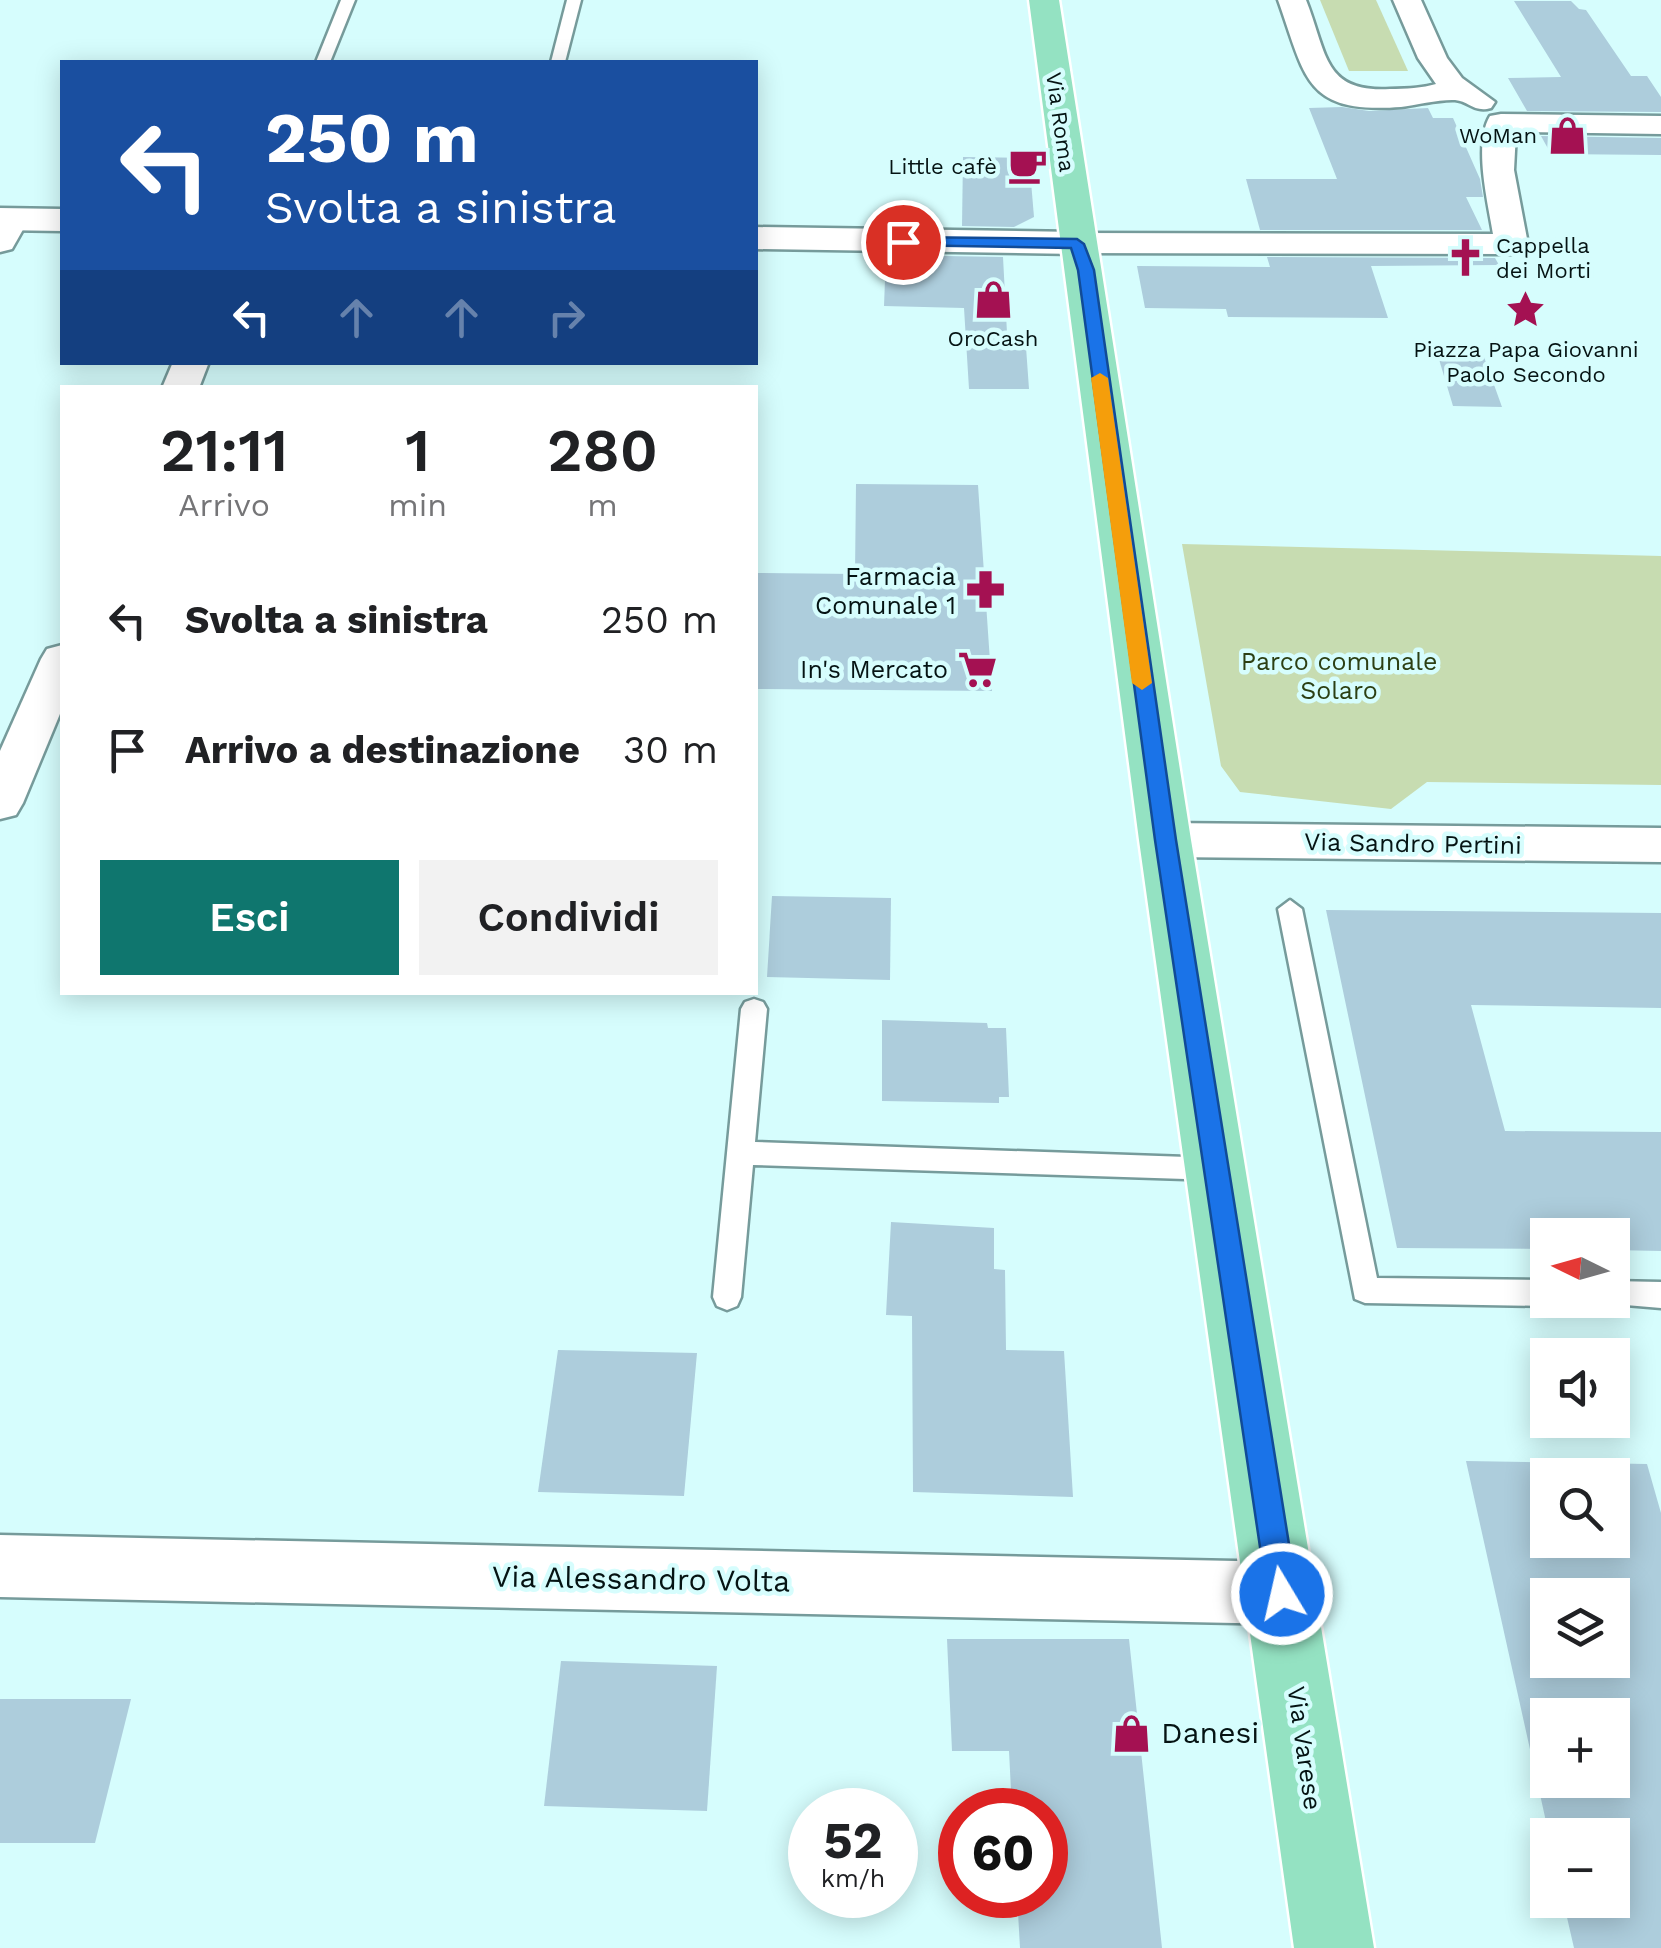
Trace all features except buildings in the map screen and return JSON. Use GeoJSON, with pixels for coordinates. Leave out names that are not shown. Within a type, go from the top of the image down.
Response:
{"type":"FeatureCollection","features":[{"type":"Feature","properties":{"kind":"main road","name":"Via Roma"},"geometry":{"type":"LineString","coordinates":[[1044,0],[1077,244]]}},
{"type":"Feature","properties":{"kind":"main road","name":"Via Varese"},"geometry":{"type":"LineString","coordinates":[[1077,244],[1086,270],[1166,840],[1334,1948]]}},
{"type":"Feature","properties":{"kind":"street"},"geometry":{"type":"LineString","coordinates":[[1292,0],[1322,80],[1331,91],[1351,96],[1434,95],[1444,94],[1451,84]]}},
{"type":"Feature","properties":{"kind":"street"},"geometry":{"type":"LineString","coordinates":[[758,238],[1077,244],[1511,244],[1498,170],[1501,123],[1480,100],[1451,84],[1433,58],[1406,0]]}},
{"type":"Feature","properties":{"kind":"street"},"geometry":{"type":"LineString","coordinates":[[1501,123],[1661,125]]}},
{"type":"Feature","properties":{"kind":"street"},"geometry":{"type":"LineString","coordinates":[[4,227],[60,220]]}},
{"type":"Feature","properties":{"kind":"street"},"geometry":{"type":"LineString","coordinates":[[0,803],[60,664]]}},
{"type":"Feature","properties":{"kind":"street","name":"Via Sandro Pertini"},"geometry":{"type":"LineString","coordinates":[[1166,840],[1661,846]]}},
{"type":"Feature","properties":{"kind":"street","name":"Via Alessandro Volta"},"geometry":{"type":"LineString","coordinates":[[0,1566],[1282,1594]]}},
{"type":"Feature","properties":{"kind":"lane"},"geometry":{"type":"LineString","coordinates":[[324,60],[348,0]]}},
{"type":"Feature","properties":{"kind":"lane"},"geometry":{"type":"LineString","coordinates":[[559,60],[574,0]]}},
{"type":"Feature","properties":{"kind":"lane"},"geometry":{"type":"LineString","coordinates":[[1290,909],[1365,1290],[1530,1293]]}},
{"type":"Feature","properties":{"kind":"lane"},"geometry":{"type":"LineString","coordinates":[[727,1296],[754,1009]]}},
{"type":"Feature","properties":{"kind":"lane"},"geometry":{"type":"LineString","coordinates":[[742,1153],[1216,1169]]}},
{"type":"Feature","properties":{"kind":"lane"},"geometry":{"type":"LineString","coordinates":[[1630,1294],[1661,1295]]}},
{"type":"Feature","properties":{"kind":"green space"},"geometry":{"type":"Polygon","coordinates":[[[1320,0],[1376,0],[1408,71],[1349,71],[1320,0]]]}},
{"type":"Feature","properties":{"kind":"green space","name":"Parco comunale Solaro"},"geometry":{"type":"Polygon","coordinates":[[[1182,544],[1661,556],[1661,785],[1427,782],[1391,809],[1240,792],[1221,766],[1182,544]]]}},
{"type":"Feature","properties":{"kind":"slow traffic"},"geometry":{"type":"LineString","coordinates":[[1100,378],[1142,683]]}},
{"type":"Feature","properties":{"kind":"place","name":"WoMan"},"geometry":{"type":"Point","coordinates":[1567,135]}},
{"type":"Feature","properties":{"kind":"place","name":"Little cafè"},"geometry":{"type":"Point","coordinates":[1027,166]}},
{"type":"Feature","properties":{"kind":"place","name":"Cappella dei Morti"},"geometry":{"type":"Point","coordinates":[1466,258]}},
{"type":"Feature","properties":{"kind":"place","name":"OroCash"},"geometry":{"type":"Point","coordinates":[993,299]}},
{"type":"Feature","properties":{"kind":"place","name":"Piazza Papa Giovanni Paolo Secondo"},"geometry":{"type":"Point","coordinates":[1526,310]}},
{"type":"Feature","properties":{"kind":"place","name":"Farmacia Comunale 1"},"geometry":{"type":"Point","coordinates":[986,590]}},
{"type":"Feature","properties":{"kind":"place","name":"In's Mercato"},"geometry":{"type":"Point","coordinates":[978,669]}},
{"type":"Feature","properties":{"kind":"place","name":"Danesi"},"geometry":{"type":"Point","coordinates":[1131,1733]}},
{"type":"Feature","properties":{"kind":"route"},"geometry":{"type":"LineString","coordinates":[[903,242],[1077,244],[1086,270],[1110,462],[1282,1594]]}}]}
